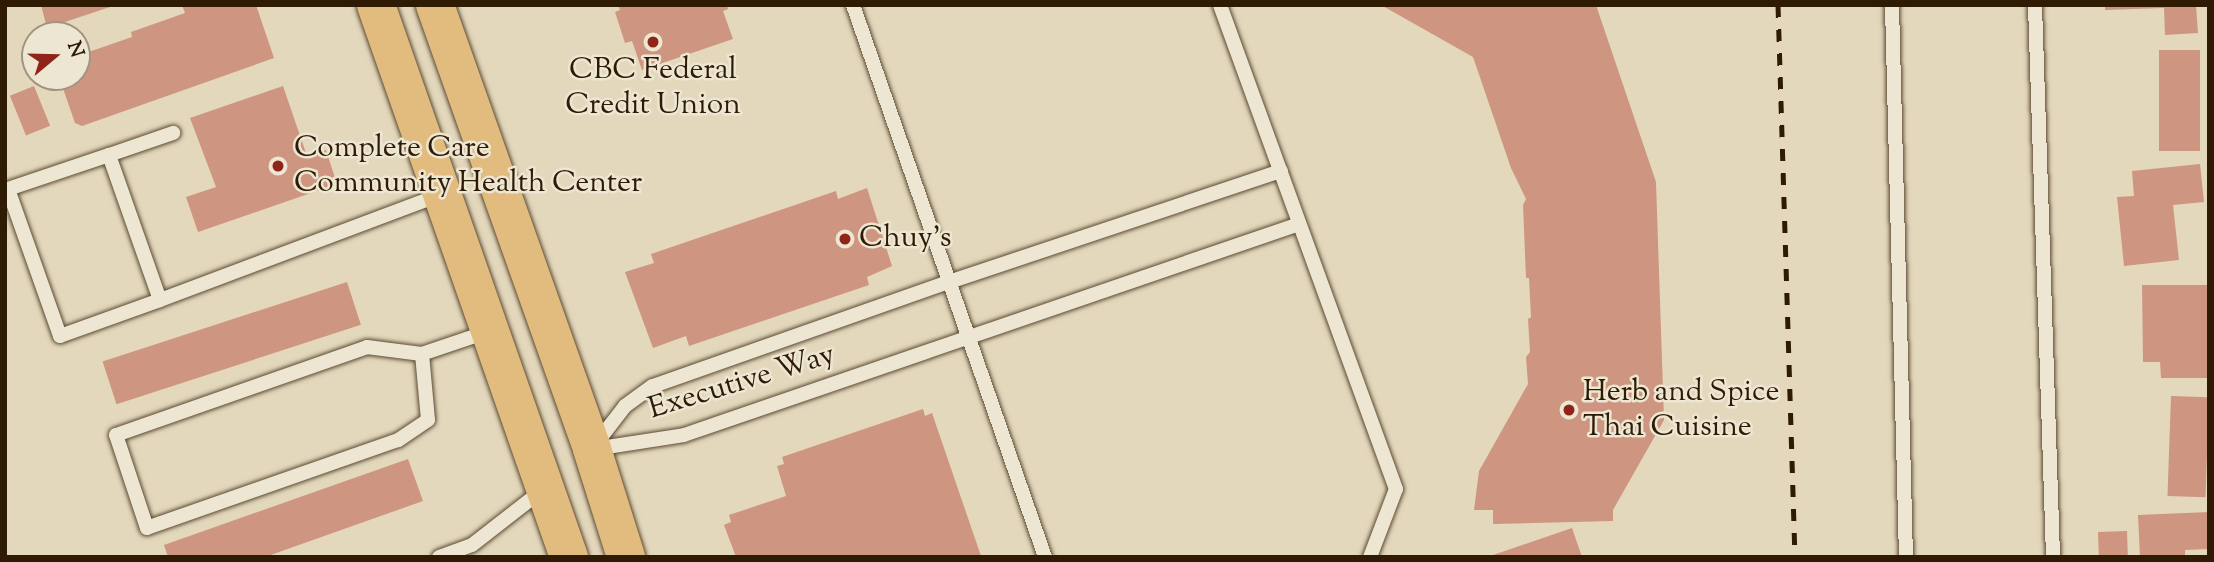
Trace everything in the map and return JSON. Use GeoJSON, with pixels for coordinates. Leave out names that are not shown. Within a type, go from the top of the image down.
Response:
{"type":"FeatureCollection","features":[{"type":"Feature","properties":{"kind":"main road"},"geometry":{"type":"LineString","coordinates":[[376,5],[444,193],[569,557]]}},
{"type":"Feature","properties":{"kind":"main road"},"geometry":{"type":"LineString","coordinates":[[435,5],[592,449],[626,557]]}},
{"type":"Feature","properties":{"kind":"main road"},"geometry":{"type":"LineString","coordinates":[[545,488],[592,449]]}},
{"type":"Feature","properties":{"kind":"lane"},"geometry":{"type":"LineString","coordinates":[[853,5],[1045,557]]}},
{"type":"Feature","properties":{"kind":"lane"},"geometry":{"type":"LineString","coordinates":[[1220,5],[1396,489],[1370,557]]}},
{"type":"Feature","properties":{"kind":"lane"},"geometry":{"type":"LineString","coordinates":[[1892,5],[1906,557]]}},
{"type":"Feature","properties":{"kind":"lane"},"geometry":{"type":"LineString","coordinates":[[2035,5],[2053,557]]}},
{"type":"Feature","properties":{"kind":"lane"},"geometry":{"type":"LineString","coordinates":[[173,133],[8,189],[60,336],[444,193]]}},
{"type":"Feature","properties":{"kind":"lane"},"geometry":{"type":"LineString","coordinates":[[109,155],[160,300]]}},
{"type":"Feature","properties":{"kind":"lane","name":"Executive Way"},"geometry":{"type":"LineString","coordinates":[[592,449],[625,406],[653,386],[950,282],[1281,171]]}},
{"type":"Feature","properties":{"kind":"lane","name":"Executive Way"},"geometry":{"type":"LineString","coordinates":[[592,449],[684,435],[1299,223]]}},
{"type":"Feature","properties":{"kind":"lane"},"geometry":{"type":"LineString","coordinates":[[422,355],[428,419],[398,440],[147,528],[116,435],[367,347],[422,355],[491,331]]}},
{"type":"Feature","properties":{"kind":"lane"},"geometry":{"type":"LineString","coordinates":[[439,557],[473,551],[545,488]]}},
{"type":"Feature","properties":{"kind":"building"},"geometry":{"type":"Polygon","coordinates":[[[41,5],[113,5],[68,21],[45,21],[41,5]]]}},
{"type":"Feature","properties":{"kind":"building"},"geometry":{"type":"Polygon","coordinates":[[[182,5],[256,5],[274,58],[82,126],[75,123],[64,91],[91,91],[91,51],[132,37],[131,32],[185,13],[182,5]]]}},
{"type":"Feature","properties":{"kind":"building"},"geometry":{"type":"Polygon","coordinates":[[[618,5],[727,5],[728,9],[723,11],[733,39],[642,70],[632,41],[625,43],[615,12],[620,10],[618,5]]]}},
{"type":"Feature","properties":{"kind":"building"},"geometry":{"type":"Polygon","coordinates":[[[1381,5],[1596,5],[1656,182],[1664,420],[1613,510],[1613,521],[1493,524],[1493,510],[1474,510],[1479,471],[1528,384],[1526,357],[1530,352],[1528,319],[1531,317],[1529,278],[1526,278],[1523,205],[1526,199],[1511,168],[1473,57],[1381,5]]]}},
{"type":"Feature","properties":{"kind":"building"},"geometry":{"type":"Polygon","coordinates":[[[2105,5],[2196,5],[2198,33],[2165,35],[2164,8],[2105,10],[2105,5]]]}},
{"type":"Feature","properties":{"kind":"building"},"geometry":{"type":"Polygon","coordinates":[[[2159,50],[2200,50],[2200,151],[2159,151],[2159,50]]]}},
{"type":"Feature","properties":{"kind":"building"},"geometry":{"type":"Polygon","coordinates":[[[283,86],[307,156],[326,150],[337,184],[198,232],[186,197],[216,187],[190,118],[283,86]]]}},
{"type":"Feature","properties":{"kind":"building"},"geometry":{"type":"Polygon","coordinates":[[[22,91],[36,91],[50,126],[26,136],[10,96],[22,91]]]}},
{"type":"Feature","properties":{"kind":"building"},"geometry":{"type":"Polygon","coordinates":[[[2200,164],[2204,202],[2173,205],[2179,260],[2124,266],[2117,197],[2134,196],[2132,171],[2200,164]]]}},
{"type":"Feature","properties":{"kind":"building"},"geometry":{"type":"Polygon","coordinates":[[[867,188],[892,266],[867,277],[869,285],[689,346],[686,336],[653,348],[625,272],[654,263],[651,254],[836,191],[838,199],[867,188]]]}},
{"type":"Feature","properties":{"kind":"building"},"geometry":{"type":"Polygon","coordinates":[[[347,282],[361,325],[116,404],[103,361],[347,282]]]}},
{"type":"Feature","properties":{"kind":"building"},"geometry":{"type":"Polygon","coordinates":[[[2142,285],[2209,285],[2209,378],[2161,378],[2160,362],[2143,362],[2142,285]]]}},
{"type":"Feature","properties":{"kind":"building"},"geometry":{"type":"Polygon","coordinates":[[[2171,396],[2209,397],[2205,497],[2168,496],[2171,396]]]}},
{"type":"Feature","properties":{"kind":"building"},"geometry":{"type":"Polygon","coordinates":[[[923,409],[925,416],[932,413],[981,556],[736,557],[724,525],[731,522],[729,515],[786,496],[777,466],[784,464],[782,457],[923,409]]]}},
{"type":"Feature","properties":{"kind":"building"},"geometry":{"type":"Polygon","coordinates":[[[408,459],[423,501],[265,557],[168,557],[164,545],[408,459]]]}},
{"type":"Feature","properties":{"kind":"building"},"geometry":{"type":"Polygon","coordinates":[[[2209,512],[2209,549],[2185,550],[2185,557],[2140,557],[2138,515],[2209,512]]]}},
{"type":"Feature","properties":{"kind":"building"},"geometry":{"type":"Polygon","coordinates":[[[1572,528],[1582,557],[1490,556],[1572,528]]]}},
{"type":"Feature","properties":{"kind":"building"},"geometry":{"type":"Polygon","coordinates":[[[2127,531],[2128,557],[2099,557],[2098,532],[2127,531]]]}},
{"type":"Feature","properties":{"kind":"railway"},"geometry":{"type":"LineString","coordinates":[[1778,5],[1795,557]]}},
{"type":"Feature","properties":{"kind":"place","name":"CBC Federal Credit Union"},"geometry":{"type":"Point","coordinates":[653,42]}},
{"type":"Feature","properties":{"kind":"place","name":"Complete Care Community Health Center"},"geometry":{"type":"Point","coordinates":[278,166]}},
{"type":"Feature","properties":{"kind":"place","name":"Chuy's"},"geometry":{"type":"Point","coordinates":[845,239]}},
{"type":"Feature","properties":{"kind":"place","name":"Herb and Spice Thai Cuisine"},"geometry":{"type":"Point","coordinates":[1569,410]}}]}
